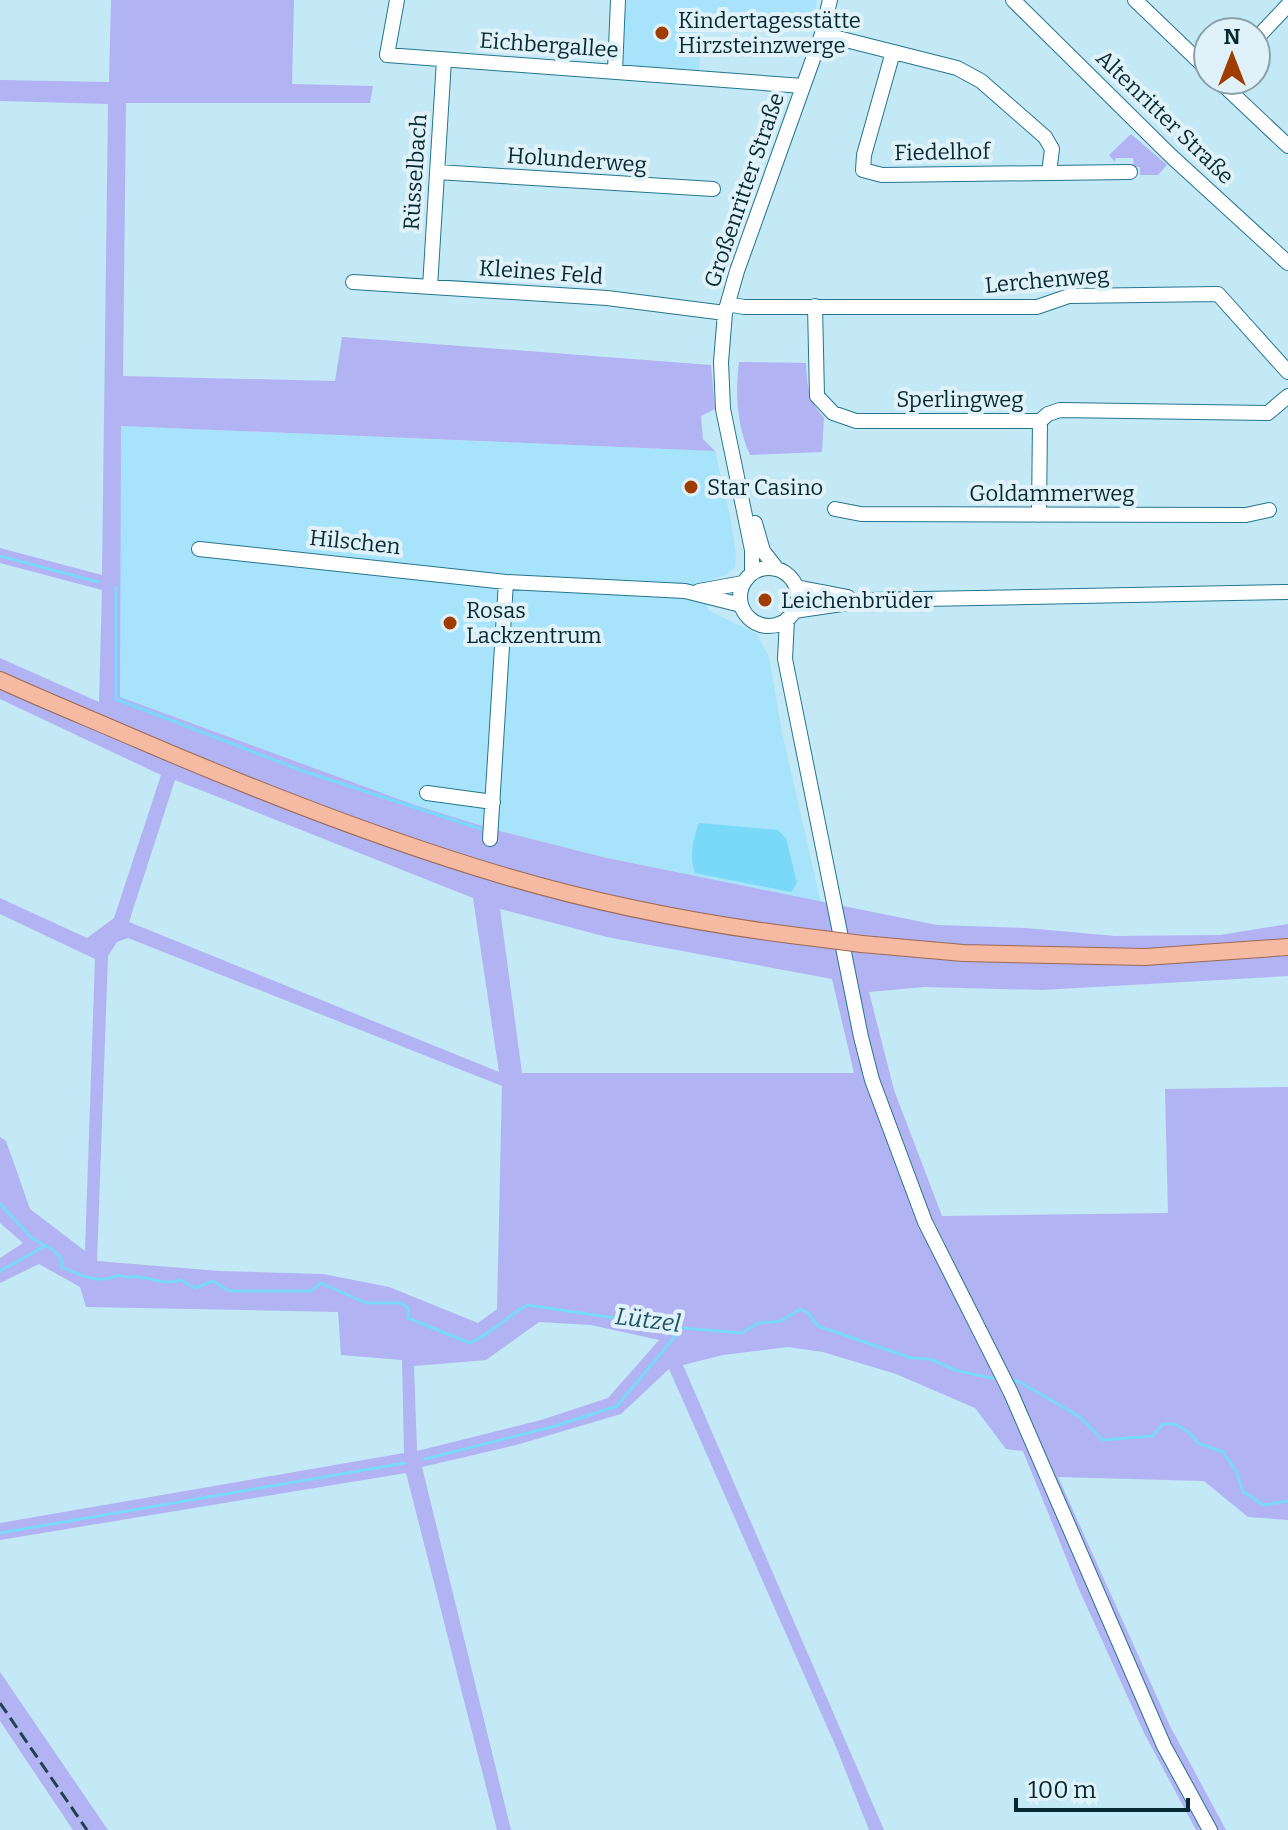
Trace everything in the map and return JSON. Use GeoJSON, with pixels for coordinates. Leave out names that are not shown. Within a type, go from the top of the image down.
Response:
{"type":"FeatureCollection","features":[{"type":"Feature","properties":{"kind":"main road"},"geometry":{"type":"LineString","coordinates":[[0,680],[177,756],[397,842],[511,878],[615,904],[729,926],[862,944],[963,953],[1145,957],[1288,947]]}},
{"type":"Feature","properties":{"kind":"street","name":"Eichbergallee"},"geometry":{"type":"LineString","coordinates":[[397,0],[387,55],[803,86]]}},
{"type":"Feature","properties":{"kind":"street"},"geometry":{"type":"LineString","coordinates":[[615,71],[618,0]]}},
{"type":"Feature","properties":{"kind":"street","name":"Großenritter Straße"},"geometry":{"type":"LineString","coordinates":[[748,578],[752,550],[723,409],[721,362],[727,309],[737,271],[822,34],[830,0]]}},
{"type":"Feature","properties":{"kind":"street","name":"Altenritter Straße"},"geometry":{"type":"LineString","coordinates":[[1013,0],[1171,156],[1288,263]]}},
{"type":"Feature","properties":{"kind":"street"},"geometry":{"type":"LineString","coordinates":[[1135,0],[1192,55]]}},
{"type":"Feature","properties":{"kind":"street"},"geometry":{"type":"LineString","coordinates":[[1272,22],[1288,5]]}},
{"type":"Feature","properties":{"kind":"street"},"geometry":{"type":"LineString","coordinates":[[822,34],[957,68],[981,81],[1045,137],[1052,149],[1049,173]]}},
{"type":"Feature","properties":{"kind":"street","name":"Fiedelhof"},"geometry":{"type":"LineString","coordinates":[[893,52],[864,155],[863,170],[882,175],[1130,172]]}},
{"type":"Feature","properties":{"kind":"street","name":"Rüsselbach"},"geometry":{"type":"LineString","coordinates":[[430,287],[444,60]]}},
{"type":"Feature","properties":{"kind":"street"},"geometry":{"type":"LineString","coordinates":[[1236,96],[1288,146]]}},
{"type":"Feature","properties":{"kind":"street","name":"Holunderweg"},"geometry":{"type":"LineString","coordinates":[[437,172],[713,189]]}},
{"type":"Feature","properties":{"kind":"street","name":"Kleines Feld"},"geometry":{"type":"LineString","coordinates":[[353,282],[727,309]]}},
{"type":"Feature","properties":{"kind":"street","name":"Lerchenweg"},"geometry":{"type":"LineString","coordinates":[[727,309],[815,306],[1037,307],[1069,296],[1218,294],[1288,372]]}},
{"type":"Feature","properties":{"kind":"street","name":"Sperlingweg"},"geometry":{"type":"LineString","coordinates":[[815,306],[817,396],[833,413],[856,421],[1040,421],[1060,410],[1268,413],[1288,396]]}},
{"type":"Feature","properties":{"kind":"street"},"geometry":{"type":"LineString","coordinates":[[1039,515],[1040,421]]}},
{"type":"Feature","properties":{"kind":"street","name":"Großenritter Straße"},"geometry":{"type":"LineString","coordinates":[[731,447],[763,551],[777,569]]}},
{"type":"Feature","properties":{"kind":"street","name":"Goldammerweg"},"geometry":{"type":"LineString","coordinates":[[835,509],[861,514],[1039,515],[1246,515],[1269,510]]}},
{"type":"Feature","properties":{"kind":"street","name":"Hilschen"},"geometry":{"type":"LineString","coordinates":[[199,549],[506,582],[695,592],[741,605]]}},
{"type":"Feature","properties":{"kind":"street"},"geometry":{"type":"LineString","coordinates":[[1210,1830],[1164,1746],[1011,1393],[925,1222],[872,1080],[785,659],[791,615],[797,603],[796,587],[792,579],[777,569],[768,568],[748,578],[741,605],[750,619],[773,626],[791,615],[869,600],[1288,592]]}},
{"type":"Feature","properties":{"kind":"street","name":"Hilschen"},"geometry":{"type":"LineString","coordinates":[[695,592],[748,578]]}},
{"type":"Feature","properties":{"kind":"street"},"geometry":{"type":"LineString","coordinates":[[490,839],[506,582]]}},
{"type":"Feature","properties":{"kind":"street"},"geometry":{"type":"LineString","coordinates":[[796,587],[869,600]]}},
{"type":"Feature","properties":{"kind":"street"},"geometry":{"type":"LineString","coordinates":[[765,626],[785,659]]}},
{"type":"Feature","properties":{"kind":"street"},"geometry":{"type":"LineString","coordinates":[[427,793],[493,802]]}},
{"type":"Feature","properties":{"kind":"shaded area"},"geometry":{"type":"Polygon","coordinates":[[[111,0],[294,0],[292,84],[373,86],[370,103],[126,103],[123,376],[335,381],[342,337],[711,365],[715,409],[701,416],[703,439],[715,451],[121,426],[120,697],[415,805],[492,829],[607,858],[937,925],[1026,928],[1115,936],[1220,935],[1288,924],[1288,976],[1042,990],[925,987],[869,992],[894,1090],[942,1216],[1168,1213],[1165,1089],[1288,1087],[1288,1520],[1248,1517],[1204,1481],[1058,1477],[1170,1726],[1226,1830],[1196,1830],[1144,1733],[1078,1587],[1023,1451],[1006,1449],[975,1408],[896,1374],[823,1352],[788,1347],[723,1355],[683,1365],[884,1830],[869,1830],[836,1747],[669,1369],[621,1414],[516,1445],[422,1467],[511,1830],[497,1830],[406,1473],[0,1540],[0,1523],[404,1453],[402,1360],[341,1355],[338,1312],[86,1307],[80,1287],[39,1264],[0,1283],[0,1258],[23,1243],[0,1223],[0,1137],[6,1141],[30,1209],[85,1251],[95,959],[0,914],[0,898],[87,938],[114,918],[161,775],[0,699],[0,658],[99,702],[102,590],[0,563],[0,548],[102,575],[108,104],[0,101],[0,80],[109,82],[111,0]],[[175,780],[129,922],[499,1072],[473,898],[175,780]],[[500,909],[522,1073],[854,1073],[832,979],[607,937],[500,909]],[[128,938],[117,942],[108,956],[97,1261],[219,1271],[323,1274],[389,1287],[478,1323],[497,1309],[502,1086],[128,938]],[[539,1322],[486,1360],[414,1366],[417,1451],[541,1420],[608,1398],[659,1340],[591,1325],[539,1322]]]}},
{"type":"Feature","properties":{"kind":"shaded area","name":"Kindertagesstätte Hirzsteinzwerge"},"geometry":{"type":"Polygon","coordinates":[[[624,0],[817,0],[812,26],[703,18],[699,70],[621,65],[624,0]]]}},
{"type":"Feature","properties":{"kind":"shaded area"},"geometry":{"type":"Polygon","coordinates":[[[1131,134],[1167,165],[1158,175],[1140,175],[1140,167],[1134,167],[1133,158],[1116,158],[1115,162],[1109,155],[1131,134]]]}},
{"type":"Feature","properties":{"kind":"shaded area"},"geometry":{"type":"Polygon","coordinates":[[[739,362],[806,363],[812,399],[824,417],[822,452],[750,455],[738,410],[739,362]]]}},
{"type":"Feature","properties":{"kind":"shaded area"},"geometry":{"type":"Polygon","coordinates":[[[120,426],[715,451],[736,554],[735,567],[726,575],[707,580],[708,610],[757,634],[769,657],[782,732],[821,903],[607,858],[492,829],[415,805],[120,697],[120,426]]]}},
{"type":"Feature","properties":{"kind":"shaded area"},"geometry":{"type":"Polygon","coordinates":[[[699,823],[778,830],[786,838],[797,883],[791,892],[695,873],[692,848],[699,823]]]}},
{"type":"Feature","properties":{"kind":"shaded area"},"geometry":{"type":"Polygon","coordinates":[[[0,1672],[108,1830],[73,1830],[0,1721],[0,1672]]]}},
{"type":"Feature","properties":{"kind":"waterway"},"geometry":{"type":"LineString","coordinates":[[0,556],[98,582]]}},
{"type":"Feature","properties":{"kind":"waterway"},"geometry":{"type":"LineString","coordinates":[[116,587],[116,699],[303,771],[481,829]]}},
{"type":"Feature","properties":{"kind":"waterway","name":"Lützel"},"geometry":{"type":"LineString","coordinates":[[0,1204],[32,1238],[61,1258],[62,1267],[90,1278],[104,1279],[118,1275],[164,1282],[181,1280],[195,1288],[213,1281],[229,1291],[311,1291],[321,1283],[366,1303],[401,1303],[408,1308],[408,1318],[470,1343],[527,1305],[682,1328],[742,1333],[758,1323],[781,1321],[800,1309],[808,1313],[818,1326],[911,1358],[930,1359],[958,1371],[997,1379]]}},
{"type":"Feature","properties":{"kind":"waterway"},"geometry":{"type":"LineString","coordinates":[[0,1271],[45,1246]]}},
{"type":"Feature","properties":{"kind":"waterway"},"geometry":{"type":"LineString","coordinates":[[425,1459],[555,1426],[617,1406],[682,1328]]}},
{"type":"Feature","properties":{"kind":"waterway","name":"Lützel"},"geometry":{"type":"LineString","coordinates":[[1009,1380],[1018,1381],[1080,1417],[1103,1440],[1152,1436],[1163,1424],[1175,1424],[1190,1433],[1198,1443],[1223,1452],[1236,1471],[1243,1492],[1264,1505],[1288,1501]]}},
{"type":"Feature","properties":{"kind":"waterway"},"geometry":{"type":"LineString","coordinates":[[0,1533],[405,1463]]}},
{"type":"Feature","properties":{"kind":"railway"},"geometry":{"type":"LineString","coordinates":[[0,1703],[87,1830]]}},
{"type":"Feature","properties":{"kind":"place","name":"Kindertagesstätte Hirzsteinzwerge"},"geometry":{"type":"Point","coordinates":[662,33]}},
{"type":"Feature","properties":{"kind":"place","name":"Star Casino"},"geometry":{"type":"Point","coordinates":[691,487]}},
{"type":"Feature","properties":{"kind":"place","name":"Leichenbrüder"},"geometry":{"type":"Point","coordinates":[765,600]}},
{"type":"Feature","properties":{"kind":"place","name":"Rosas Lackzentrum"},"geometry":{"type":"Point","coordinates":[450,623]}}]}
